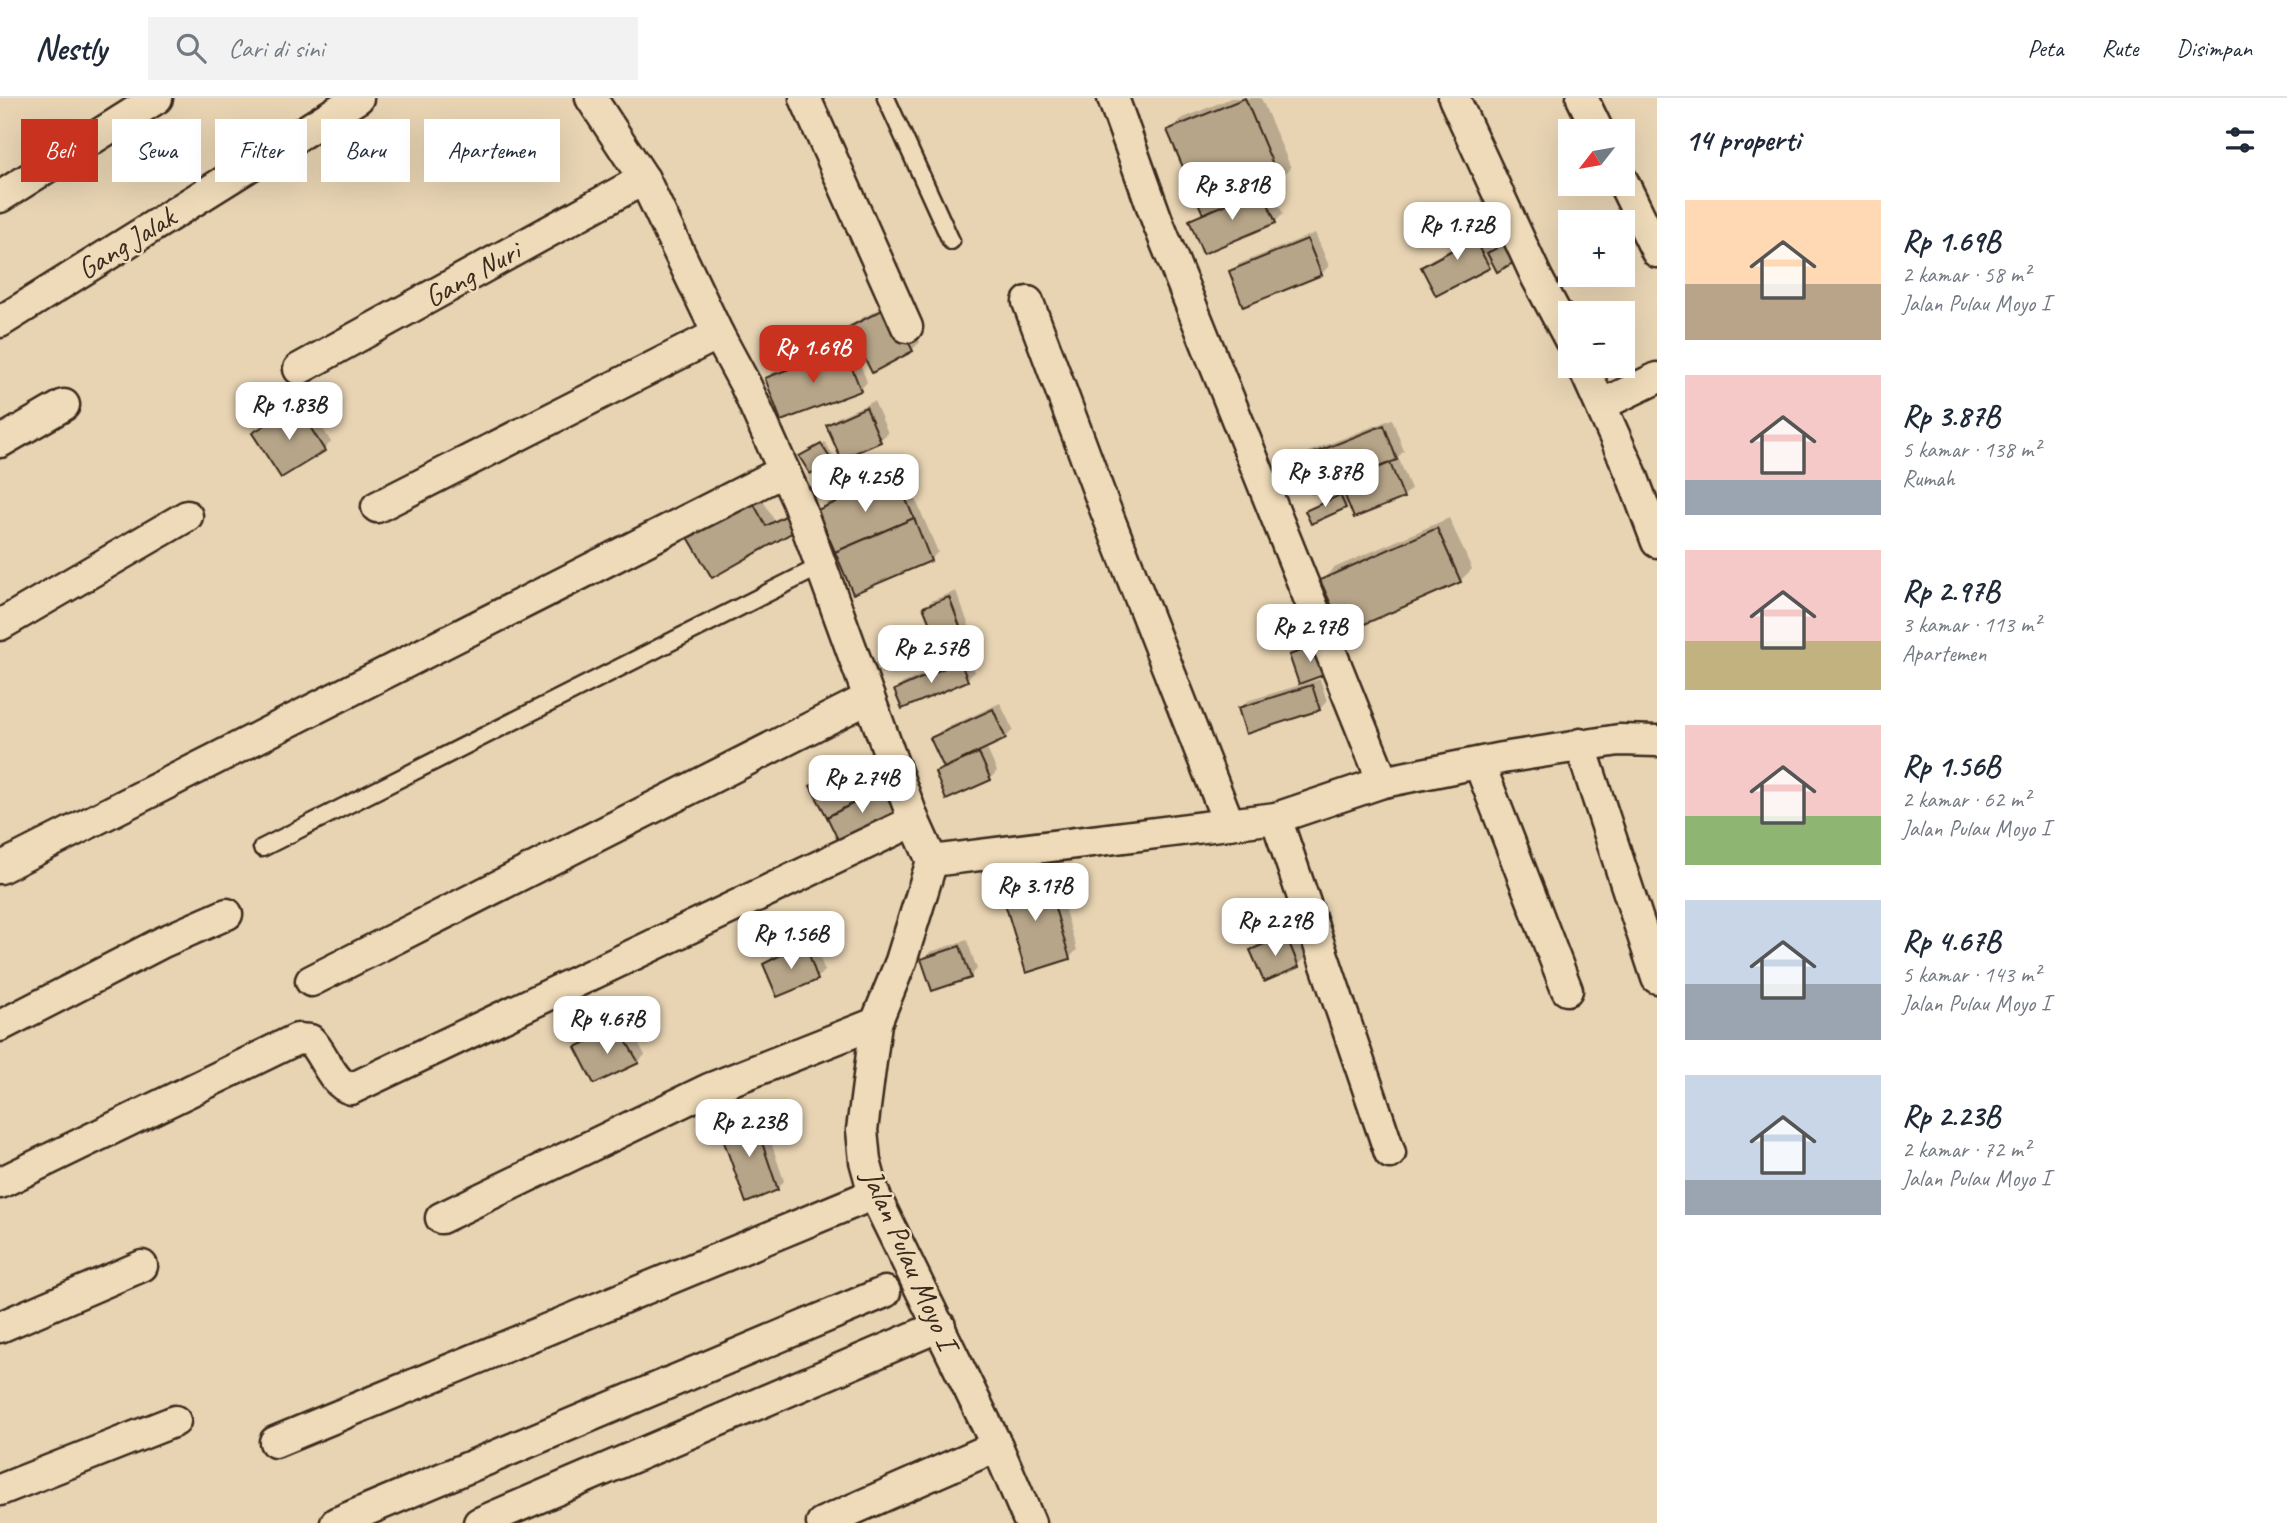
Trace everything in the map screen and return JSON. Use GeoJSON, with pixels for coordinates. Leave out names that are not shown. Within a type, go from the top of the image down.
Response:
{"type":"FeatureCollection","features":[{"type":"Feature","properties":{"kind":"street"},"geometry":{"type":"LineString","coordinates":[[0,197],[157,98]]}},
{"type":"Feature","properties":{"kind":"street","name":"Gang Jalak"},"geometry":{"type":"LineString","coordinates":[[0,321],[358,98]]}},
{"type":"Feature","properties":{"kind":"street"},"geometry":{"type":"LineString","coordinates":[[591,98],[644,179],[718,334],[745,384],[784,471],[914,821],[932,861],[1276,818],[1383,782],[1580,744],[1619,740],[1657,741]]}},
{"type":"Feature","properties":{"kind":"street"},"geometry":{"type":"LineString","coordinates":[[805,98],[907,327]]}},
{"type":"Feature","properties":{"kind":"street"},"geometry":{"type":"LineString","coordinates":[[1113,98],[1158,223],[1383,782]]}},
{"type":"Feature","properties":{"kind":"street"},"geometry":{"type":"LineString","coordinates":[[1454,98],[1558,317]]}},
{"type":"Feature","properties":{"kind":"street"},"geometry":{"type":"LineString","coordinates":[[1582,98],[1592,119]]}},
{"type":"Feature","properties":{"kind":"street","name":"Gang Nuri"},"geometry":{"type":"LineString","coordinates":[[299,369],[644,179]]}},
{"type":"Feature","properties":{"kind":"street"},"geometry":{"type":"LineString","coordinates":[[1630,196],[1657,252]]}},
{"type":"Feature","properties":{"kind":"street"},"geometry":{"type":"LineString","coordinates":[[1028,302],[1109,519],[1229,824]]}},
{"type":"Feature","properties":{"kind":"street"},"geometry":{"type":"LineString","coordinates":[[377,507],[718,334]]}},
{"type":"Feature","properties":{"kind":"street"},"geometry":{"type":"LineString","coordinates":[[1589,378],[1631,473],[1657,542]]}},
{"type":"Feature","properties":{"kind":"street"},"geometry":{"type":"LineString","coordinates":[[1601,405],[1657,378]]}},
{"type":"Feature","properties":{"kind":"street"},"geometry":{"type":"LineString","coordinates":[[0,442],[64,405]]}},
{"type":"Feature","properties":{"kind":"street"},"geometry":{"type":"LineString","coordinates":[[0,868],[784,471]]}},
{"type":"Feature","properties":{"kind":"street"},"geometry":{"type":"LineString","coordinates":[[0,625],[187,516]]}},
{"type":"Feature","properties":{"kind":"street"},"geometry":{"type":"LineString","coordinates":[[311,981],[869,698]]}},
{"type":"Feature","properties":{"kind":"street"},"geometry":{"type":"LineString","coordinates":[[1580,744],[1657,978]]}},
{"type":"Feature","properties":{"kind":"street"},"geometry":{"type":"LineString","coordinates":[[1479,763],[1567,990]]}},
{"type":"Feature","properties":{"kind":"street"},"geometry":{"type":"LineString","coordinates":[[1276,818],[1390,1153]]}},
{"type":"Feature","properties":{"kind":"street"},"geometry":{"type":"LineString","coordinates":[[0,1183],[297,1039],[310,1040],[345,1088],[351,1089],[914,821]]}},
{"type":"Feature","properties":{"kind":"street","name":"Jalan Pulau Moyo I"},"geometry":{"type":"LineString","coordinates":[[932,861],[901,961],[876,1023],[862,1130],[865,1161],[874,1195],[940,1326],[1030,1523]]}},
{"type":"Feature","properties":{"kind":"street"},"geometry":{"type":"LineString","coordinates":[[0,1026],[163,942],[227,914]]}},
{"type":"Feature","properties":{"kind":"street"},"geometry":{"type":"LineString","coordinates":[[441,1218],[709,1089],[876,1023]]}},
{"type":"Feature","properties":{"kind":"street"},"geometry":{"type":"LineString","coordinates":[[275,1442],[874,1195]]}},
{"type":"Feature","properties":{"kind":"street"},"geometry":{"type":"LineString","coordinates":[[0,1327],[142,1266]]}},
{"type":"Feature","properties":{"kind":"street"},"geometry":{"type":"LineString","coordinates":[[336,1523],[885,1292]]}},
{"type":"Feature","properties":{"kind":"street"},"geometry":{"type":"LineString","coordinates":[[479,1523],[940,1326]]}},
{"type":"Feature","properties":{"kind":"street"},"geometry":{"type":"LineString","coordinates":[[0,1490],[175,1421]]}},
{"type":"Feature","properties":{"kind":"street"},"geometry":{"type":"LineString","coordinates":[[822,1523],[997,1446]]}},
{"type":"Feature","properties":{"kind":"lane"},"geometry":{"type":"LineString","coordinates":[[886,98],[951,241]]}},
{"type":"Feature","properties":{"kind":"lane"},"geometry":{"type":"LineString","coordinates":[[262,848],[821,566]]}},
{"type":"Feature","properties":{"kind":"building"},"geometry":{"type":"Polygon","coordinates":[[[1245,98],[1280,181],[1203,214],[1167,130],[1245,98]]]}},
{"type":"Feature","properties":{"kind":"building"},"geometry":{"type":"Polygon","coordinates":[[[1262,189],[1276,223],[1203,254],[1189,220],[1262,189]]]}},
{"type":"Feature","properties":{"kind":"building"},"geometry":{"type":"Polygon","coordinates":[[[1475,223],[1482,237],[1475,241],[1490,268],[1436,296],[1421,267],[1456,248],[1449,236],[1475,223]]]}},
{"type":"Feature","properties":{"kind":"building"},"geometry":{"type":"Polygon","coordinates":[[[1307,239],[1322,275],[1243,307],[1229,271],[1307,239]]]}},
{"type":"Feature","properties":{"kind":"building"},"geometry":{"type":"Polygon","coordinates":[[[1508,242],[1518,260],[1497,272],[1487,253],[1508,242]]]}},
{"type":"Feature","properties":{"kind":"building"},"geometry":{"type":"Polygon","coordinates":[[[890,306],[913,351],[872,373],[849,327],[890,306]]]}},
{"type":"Feature","properties":{"kind":"building"},"geometry":{"type":"Polygon","coordinates":[[[844,348],[861,391],[781,421],[765,378],[844,348]]]}},
{"type":"Feature","properties":{"kind":"building"},"geometry":{"type":"Polygon","coordinates":[[[297,406],[325,451],[281,478],[252,433],[297,406]]]}},
{"type":"Feature","properties":{"kind":"building"},"geometry":{"type":"Polygon","coordinates":[[[866,407],[881,442],[841,459],[826,425],[866,407]]]}},
{"type":"Feature","properties":{"kind":"building"},"geometry":{"type":"Polygon","coordinates":[[[1384,425],[1397,460],[1312,493],[1299,459],[1384,425]]]}},
{"type":"Feature","properties":{"kind":"building"},"geometry":{"type":"Polygon","coordinates":[[[821,444],[832,461],[810,474],[799,456],[821,444]]]}},
{"type":"Feature","properties":{"kind":"building"},"geometry":{"type":"Polygon","coordinates":[[[1390,463],[1404,498],[1354,518],[1340,483],[1390,463]]]}},
{"type":"Feature","properties":{"kind":"building"},"geometry":{"type":"Polygon","coordinates":[[[896,477],[914,518],[835,552],[817,510],[896,477]]]}},
{"type":"Feature","properties":{"kind":"building"},"geometry":{"type":"Polygon","coordinates":[[[1340,495],[1346,508],[1311,524],[1305,511],[1340,495]]]}},
{"type":"Feature","properties":{"kind":"building"},"geometry":{"type":"Polygon","coordinates":[[[752,501],[766,526],[787,515],[795,531],[712,578],[688,537],[752,501]]]}},
{"type":"Feature","properties":{"kind":"building"},"geometry":{"type":"Polygon","coordinates":[[[914,518],[931,561],[853,594],[835,552],[914,518]]]}},
{"type":"Feature","properties":{"kind":"building"},"geometry":{"type":"Polygon","coordinates":[[[1437,528],[1461,582],[1344,633],[1320,580],[1437,528]]]}},
{"type":"Feature","properties":{"kind":"building"},"geometry":{"type":"Polygon","coordinates":[[[949,597],[965,640],[940,649],[923,607],[949,597]]]}},
{"type":"Feature","properties":{"kind":"building"},"geometry":{"type":"Polygon","coordinates":[[[1322,644],[1332,672],[1299,684],[1289,655],[1322,644]]]}},
{"type":"Feature","properties":{"kind":"building"},"geometry":{"type":"Polygon","coordinates":[[[960,661],[968,681],[902,709],[894,690],[960,661]]]}},
{"type":"Feature","properties":{"kind":"building"},"geometry":{"type":"Polygon","coordinates":[[[1312,685],[1320,710],[1246,734],[1238,708],[1312,685]]]}},
{"type":"Feature","properties":{"kind":"building"},"geometry":{"type":"Polygon","coordinates":[[[993,709],[1006,739],[944,768],[930,738],[993,709]]]}},
{"type":"Feature","properties":{"kind":"building"},"geometry":{"type":"Polygon","coordinates":[[[979,753],[991,780],[946,800],[935,772],[979,753]]]}},
{"type":"Feature","properties":{"kind":"building"},"geometry":{"type":"Polygon","coordinates":[[[868,755],[885,787],[827,817],[810,786],[868,755]]]}},
{"type":"Feature","properties":{"kind":"building"},"geometry":{"type":"Polygon","coordinates":[[[885,787],[898,813],[840,844],[827,817],[885,787]]]}},
{"type":"Feature","properties":{"kind":"building"},"geometry":{"type":"Polygon","coordinates":[[[1045,874],[1070,959],[1026,973],[1000,887],[1045,874]]]}},
{"type":"Feature","properties":{"kind":"building"},"geometry":{"type":"Polygon","coordinates":[[[1286,935],[1299,967],[1264,982],[1250,950],[1286,935]]]}},
{"type":"Feature","properties":{"kind":"building"},"geometry":{"type":"Polygon","coordinates":[[[805,943],[818,980],[777,997],[763,964],[805,943]]]}},
{"type":"Feature","properties":{"kind":"building"},"geometry":{"type":"Polygon","coordinates":[[[960,946],[971,978],[932,991],[921,959],[960,946]]]}},
{"type":"Feature","properties":{"kind":"building"},"geometry":{"type":"Polygon","coordinates":[[[619,1029],[639,1063],[594,1084],[575,1047],[619,1029]]]}},
{"type":"Feature","properties":{"kind":"building"},"geometry":{"type":"Polygon","coordinates":[[[753,1116],[778,1190],[746,1203],[719,1128],[753,1116]]]}}]}
